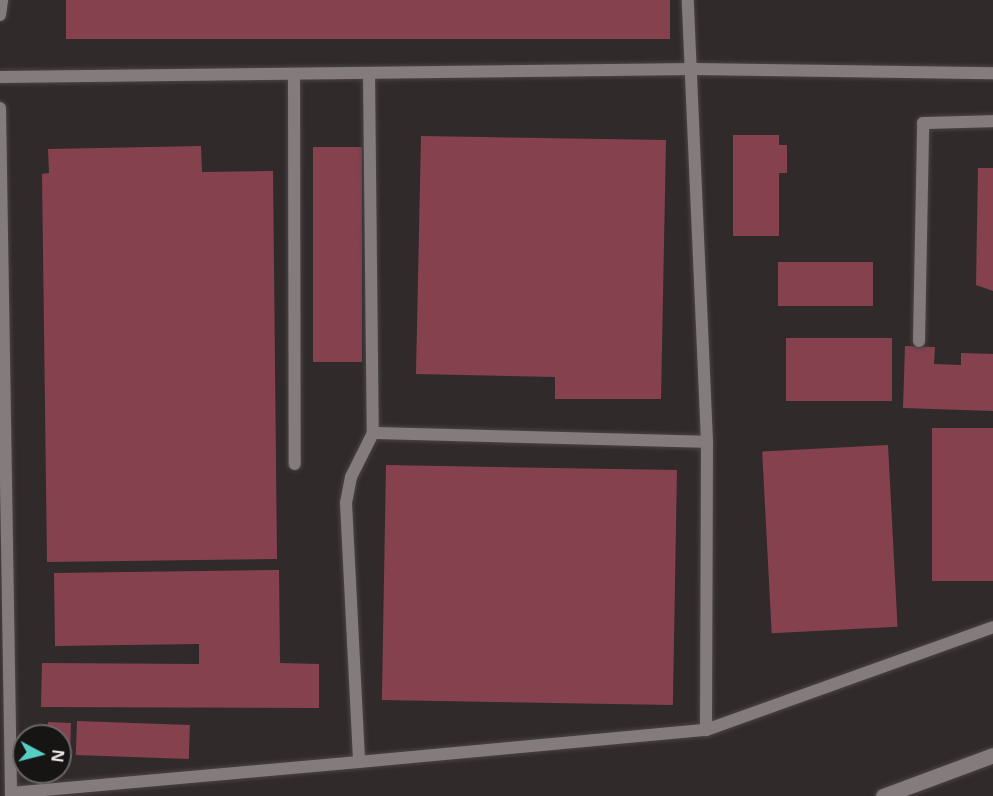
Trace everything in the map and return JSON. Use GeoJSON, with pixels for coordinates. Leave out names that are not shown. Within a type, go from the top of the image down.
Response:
{"type":"FeatureCollection","features":[{"type":"Feature","properties":{"kind":"street"},"geometry":{"type":"LineString","coordinates":[[883,796],[993,755]]}},
{"type":"Feature","properties":{"kind":"lane"},"geometry":{"type":"LineString","coordinates":[[0,15],[2,0]]}},
{"type":"Feature","properties":{"kind":"lane"},"geometry":{"type":"LineString","coordinates":[[688,0],[694,69],[707,442],[706,730]]}},
{"type":"Feature","properties":{"kind":"lane"},"geometry":{"type":"LineString","coordinates":[[0,77],[694,69],[993,74]]}},
{"type":"Feature","properties":{"kind":"lane"},"geometry":{"type":"LineString","coordinates":[[359,762],[346,503],[351,477],[373,433],[369,74]]}},
{"type":"Feature","properties":{"kind":"lane"},"geometry":{"type":"LineString","coordinates":[[294,75],[295,464]]}},
{"type":"Feature","properties":{"kind":"lane"},"geometry":{"type":"LineString","coordinates":[[0,108],[5,701],[11,794],[706,730],[993,627]]}},
{"type":"Feature","properties":{"kind":"lane"},"geometry":{"type":"LineString","coordinates":[[919,341],[923,123],[993,121]]}},
{"type":"Feature","properties":{"kind":"lane"},"geometry":{"type":"LineString","coordinates":[[373,433],[707,442]]}},
{"type":"Feature","properties":{"kind":"building"},"geometry":{"type":"Polygon","coordinates":[[[66,0],[670,0],[670,39],[66,39],[66,0]]]}},
{"type":"Feature","properties":{"kind":"building"},"geometry":{"type":"Polygon","coordinates":[[[733,135],[779,135],[779,145],[787,145],[787,173],[779,173],[779,236],[733,236],[733,135]]]}},
{"type":"Feature","properties":{"kind":"building"},"geometry":{"type":"Polygon","coordinates":[[[421,136],[666,140],[661,399],[555,399],[555,377],[416,374],[421,136]]]}},
{"type":"Feature","properties":{"kind":"building"},"geometry":{"type":"Polygon","coordinates":[[[201,146],[202,172],[273,171],[277,559],[47,562],[42,174],[49,173],[48,149],[201,146]]]}},
{"type":"Feature","properties":{"kind":"building"},"geometry":{"type":"Polygon","coordinates":[[[313,147],[362,147],[362,362],[313,362],[313,147]]]}},
{"type":"Feature","properties":{"kind":"building"},"geometry":{"type":"Polygon","coordinates":[[[978,168],[993,168],[993,291],[976,285],[978,168]]]}},
{"type":"Feature","properties":{"kind":"building"},"geometry":{"type":"Polygon","coordinates":[[[778,262],[873,262],[873,306],[778,306],[778,262]]]}},
{"type":"Feature","properties":{"kind":"building"},"geometry":{"type":"Polygon","coordinates":[[[786,338],[892,338],[892,401],[786,401],[786,338]]]}},
{"type":"Feature","properties":{"kind":"building"},"geometry":{"type":"Polygon","coordinates":[[[905,346],[935,347],[934,364],[961,365],[961,353],[993,354],[993,411],[903,408],[905,346]]]}},
{"type":"Feature","properties":{"kind":"building"},"geometry":{"type":"Polygon","coordinates":[[[932,428],[993,428],[993,581],[932,581],[932,428]]]}},
{"type":"Feature","properties":{"kind":"building"},"geometry":{"type":"Polygon","coordinates":[[[888,445],[898,627],[772,633],[762,452],[888,445]]]}},
{"type":"Feature","properties":{"kind":"building"},"geometry":{"type":"Polygon","coordinates":[[[386,465],[677,470],[673,705],[382,700],[386,465]]]}},
{"type":"Feature","properties":{"kind":"building"},"geometry":{"type":"Polygon","coordinates":[[[279,570],[280,663],[319,664],[319,708],[41,707],[42,663],[199,664],[199,644],[55,646],[54,573],[279,570]]]}},
{"type":"Feature","properties":{"kind":"building"},"geometry":{"type":"Polygon","coordinates":[[[77,721],[190,725],[189,759],[76,755],[77,721]]]}},
{"type":"Feature","properties":{"kind":"building"},"geometry":{"type":"Polygon","coordinates":[[[48,722],[71,723],[71,724],[48,724],[48,722]]]}}]}
